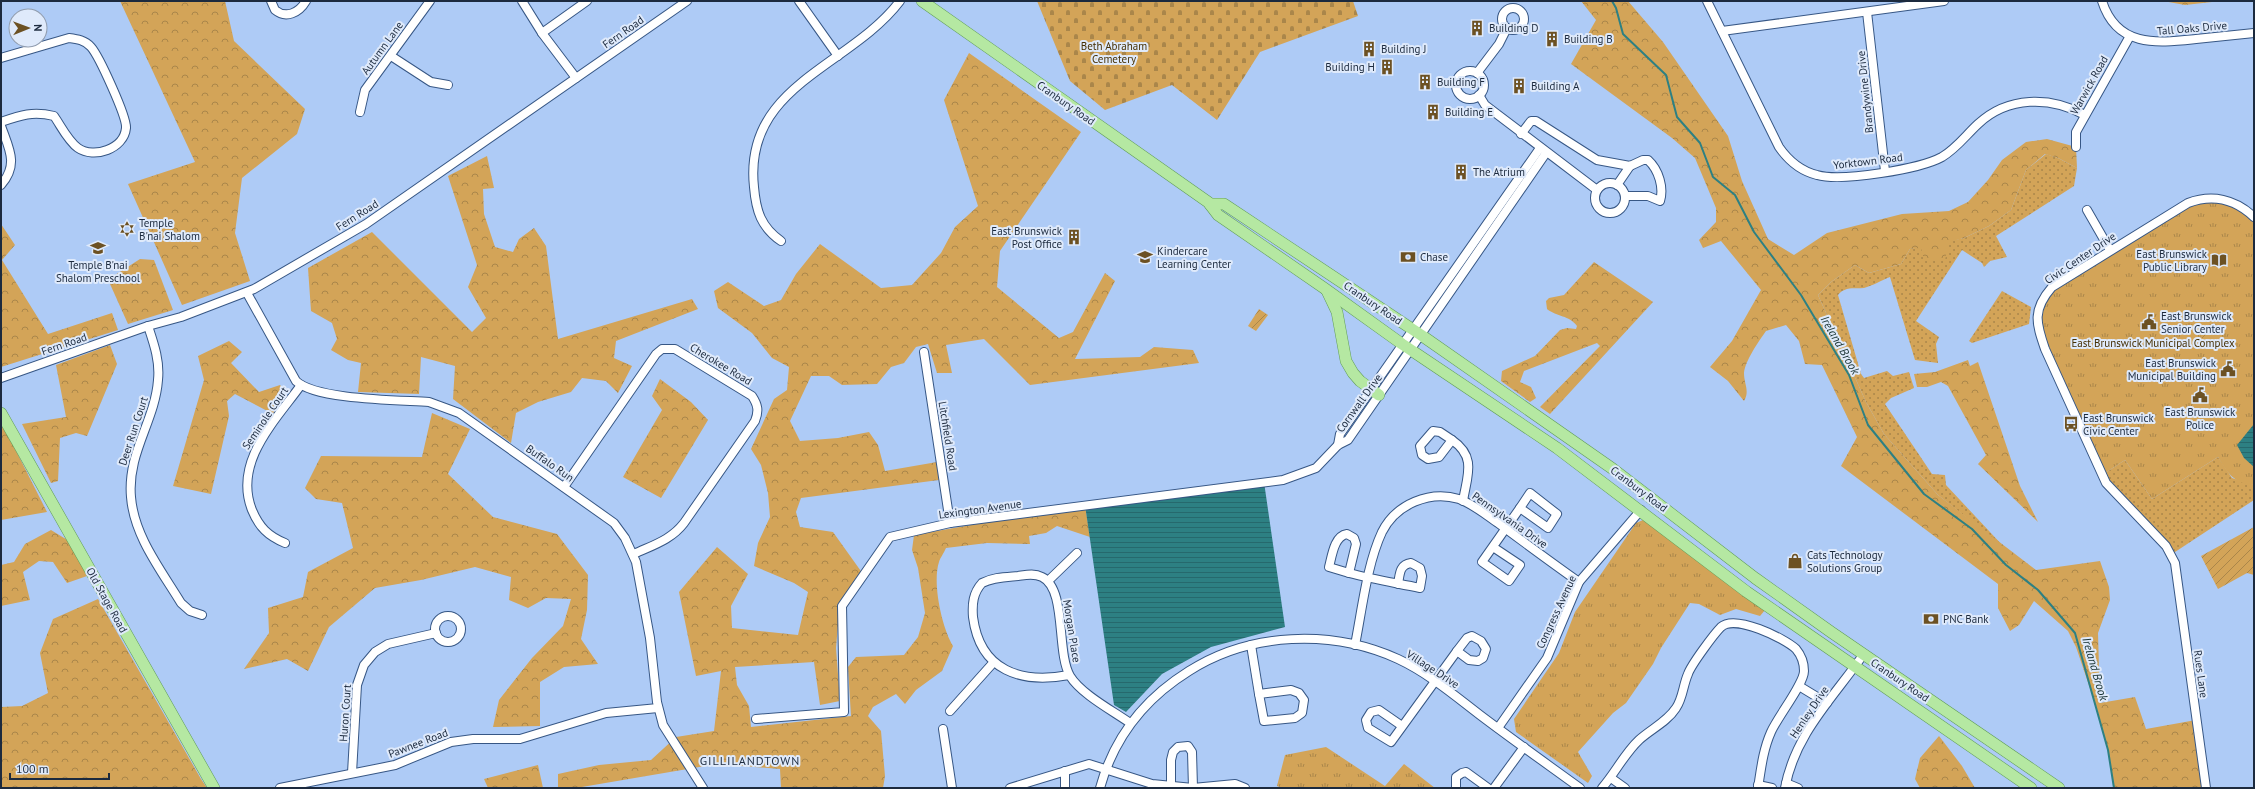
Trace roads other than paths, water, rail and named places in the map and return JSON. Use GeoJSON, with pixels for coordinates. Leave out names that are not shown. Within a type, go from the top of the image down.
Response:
{"type":"FeatureCollection","features":[{"type":"Feature","properties":{"kind":"main road","name":"Cranbury Road"},"geometry":{"type":"LineString","coordinates":[[922,1],[1210,204],[1218,215],[1406,347],[1557,448],[1641,510],[1747,592],[2031,788]]}},
{"type":"Feature","properties":{"kind":"main road","name":"Cranbury Road"},"geometry":{"type":"LineString","coordinates":[[1210,204],[1224,204],[1416,332],[1613,469],[1755,578],[1863,655],[2059,788]]}},
{"type":"Feature","properties":{"kind":"main road"},"geometry":{"type":"LineString","coordinates":[[1324,288],[1337,312],[1346,361],[1352,373],[1375,392]]}},
{"type":"Feature","properties":{"kind":"main road","name":"Old Stage Road"},"geometry":{"type":"LineString","coordinates":[[1,412],[214,788]]}},
{"type":"Feature","properties":{"kind":"street"},"geometry":{"type":"LineString","coordinates":[[271,1],[275,10],[286,14],[296,12],[306,1]]}},
{"type":"Feature","properties":{"kind":"street","name":"Autumn Lane"},"geometry":{"type":"LineString","coordinates":[[360,112],[365,90],[430,1]]}},
{"type":"Feature","properties":{"kind":"street"},"geometry":{"type":"LineString","coordinates":[[522,1],[542,33],[576,78]]}},
{"type":"Feature","properties":{"kind":"street"},"geometry":{"type":"LineString","coordinates":[[542,33],[587,1]]}},
{"type":"Feature","properties":{"kind":"street","name":"Fern Road"},"geometry":{"type":"LineString","coordinates":[[1,378],[247,293],[366,224],[688,1]]}},
{"type":"Feature","properties":{"kind":"street"},"geometry":{"type":"LineString","coordinates":[[799,1],[838,56]]}},
{"type":"Feature","properties":{"kind":"street"},"geometry":{"type":"LineString","coordinates":[[781,241],[770,233],[756,209],[753,180],[754,156],[768,117],[792,89],[887,18],[900,1]]}},
{"type":"Feature","properties":{"kind":"street","name":"Yorktown Road"},"geometry":{"type":"LineString","coordinates":[[1707,1],[1776,141],[1792,162],[1810,173],[1830,177],[1916,166],[1943,156],[1958,145],[1986,117],[2010,105],[2028,101],[2046,101],[2064,105],[2085,114]]}},
{"type":"Feature","properties":{"kind":"street"},"geometry":{"type":"LineString","coordinates":[[1722,31],[1944,1]]}},
{"type":"Feature","properties":{"kind":"street","name":"Tall Oaks Drive"},"geometry":{"type":"LineString","coordinates":[[2102,1],[2111,19],[2130,36],[2146,42],[2158,43],[2254,33]]}},
{"type":"Feature","properties":{"kind":"street","name":"Brandywine Drive"},"geometry":{"type":"LineString","coordinates":[[1867,12],[1885,171]]}},
{"type":"Feature","properties":{"kind":"street"},"geometry":{"type":"LineString","coordinates":[[1476,73],[1499,44],[1507,28]]}},
{"type":"Feature","properties":{"kind":"street","name":"Warwick Road"},"geometry":{"type":"LineString","coordinates":[[2076,147],[2076,132],[2130,36]]}},
{"type":"Feature","properties":{"kind":"street"},"geometry":{"type":"LineString","coordinates":[[1,58],[69,38],[80,39],[91,47],[123,113],[126,128],[122,139],[115,147],[103,152],[92,152],[79,149],[73,144],[54,116],[39,113],[24,114],[1,122]]}},
{"type":"Feature","properties":{"kind":"street"},"geometry":{"type":"LineString","coordinates":[[391,56],[431,82],[448,85]]}},
{"type":"Feature","properties":{"kind":"street"},"geometry":{"type":"LineString","coordinates":[[1464,72],[1476,73],[1483,83],[1479,95],[1472,98],[1465,98],[1459,93],[1456,86],[1458,78],[1464,72]]}},
{"type":"Feature","properties":{"kind":"street"},"geometry":{"type":"LineString","coordinates":[[1479,95],[1485,105],[1521,134],[1597,190]]}},
{"type":"Feature","properties":{"kind":"street"},"geometry":{"type":"LineString","coordinates":[[1521,134],[1531,121],[1536,121],[1597,160],[1630,166]]}},
{"type":"Feature","properties":{"kind":"street"},"geometry":{"type":"LineString","coordinates":[[1,126],[13,163],[8,177],[1,185]]}},
{"type":"Feature","properties":{"kind":"street","name":"Cornwall Drive"},"geometry":{"type":"LineString","coordinates":[[1338,445],[1340,434],[1375,392],[1543,150]]}},
{"type":"Feature","properties":{"kind":"street"},"geometry":{"type":"LineString","coordinates":[[1618,185],[1630,166],[1643,160],[1648,160],[1661,182],[1663,192],[1660,201],[1648,196],[1625,196]]}},
{"type":"Feature","properties":{"kind":"street"},"geometry":{"type":"LineString","coordinates":[[1604,184],[1618,185],[1625,196],[1622,206],[1619,210],[1614,212],[1604,212],[1600,209],[1595,200],[1597,190],[1604,184]]}},
{"type":"Feature","properties":{"kind":"street","name":"Civic Center Drive"},"geometry":{"type":"LineString","coordinates":[[2175,563],[2166,546],[2106,483],[2083,436],[2039,332],[2037,314],[2040,303],[2049,291],[2110,250],[2183,206],[2199,199],[2211,198],[2229,201],[2240,206],[2254,217]]}},
{"type":"Feature","properties":{"kind":"street"},"geometry":{"type":"LineString","coordinates":[[2087,210],[2110,250]]}},
{"type":"Feature","properties":{"kind":"street"},"geometry":{"type":"LineString","coordinates":[[247,293],[296,381],[301,385]]}},
{"type":"Feature","properties":{"kind":"street","name":"Deer Run Court"},"geometry":{"type":"LineString","coordinates":[[148,326],[158,358],[159,378],[156,398],[133,461],[130,486],[133,510],[144,543],[181,603],[190,611],[202,615]]}},
{"type":"Feature","properties":{"kind":"street","name":"Cherokee Road"},"geometry":{"type":"LineString","coordinates":[[564,487],[656,354],[662,349],[675,349],[752,396],[756,401],[758,411],[755,421],[684,523],[668,539],[634,554]]}},
{"type":"Feature","properties":{"kind":"street","name":"Litchfield Road"},"geometry":{"type":"LineString","coordinates":[[924,352],[950,523]]}},
{"type":"Feature","properties":{"kind":"street","name":"Buffalo Run"},"geometry":{"type":"LineString","coordinates":[[301,385],[324,393],[429,402],[444,406],[459,413],[614,523],[626,538],[634,554],[650,638],[658,708],[668,734],[703,788]]}},
{"type":"Feature","properties":{"kind":"street","name":"Seminole Court"},"geometry":{"type":"LineString","coordinates":[[285,543],[270,537],[255,518],[248,497],[247,479],[251,460],[257,447],[301,385]]}},
{"type":"Feature","properties":{"kind":"street"},"geometry":{"type":"LineString","coordinates":[[1452,440],[1464,450],[1468,460],[1463,501]]}},
{"type":"Feature","properties":{"kind":"street","name":"Lexington Avenue"},"geometry":{"type":"LineString","coordinates":[[756,719],[844,712],[842,606],[890,537],[950,523],[1283,480],[1316,468],[1338,445]]}},
{"type":"Feature","properties":{"kind":"street"},"geometry":{"type":"LineString","coordinates":[[1492,547],[1520,565],[1509,581],[1482,562],[1492,547],[1505,528],[1530,493],[1557,514],[1548,528],[1520,508]]}},
{"type":"Feature","properties":{"kind":"street","name":"Pennsylvania Drive"},"geometry":{"type":"LineString","coordinates":[[1355,645],[1368,578],[1380,537],[1386,525],[1400,510],[1412,503],[1431,497],[1445,497],[1463,501],[1505,528],[1579,582]]}},
{"type":"Feature","properties":{"kind":"street","name":"Congress Avenue"},"geometry":{"type":"LineString","coordinates":[[1498,728],[1547,658],[1579,582],[1641,510]]}},
{"type":"Feature","properties":{"kind":"street"},"geometry":{"type":"LineString","coordinates":[[1348,572],[1356,544],[1354,538],[1347,534],[1340,537],[1337,541],[1329,567],[1368,578],[1398,584],[1420,588],[1422,572],[1418,566],[1411,563],[1401,569],[1398,584]]}},
{"type":"Feature","properties":{"kind":"street"},"geometry":{"type":"LineString","coordinates":[[950,711],[993,663],[982,647],[974,623],[973,598],[977,588],[987,580],[1032,574],[1048,581],[1077,553]]}},
{"type":"Feature","properties":{"kind":"street","name":"Rues Lane"},"geometry":{"type":"LineString","coordinates":[[2175,563],[2206,788]]}},
{"type":"Feature","properties":{"kind":"street","name":"Morgan Place"},"geometry":{"type":"LineString","coordinates":[[1048,581],[1055,592],[1063,656],[1069,675],[1081,688],[1130,723]]}},
{"type":"Feature","properties":{"kind":"street"},"geometry":{"type":"LineString","coordinates":[[1602,788],[1638,741],[1669,717],[1676,708],[1685,688],[1688,674],[1724,625],[1733,623],[1745,624],[1795,648],[1804,665],[1803,678],[1779,716],[1771,733],[1762,763],[1758,787],[1772,788]]}},
{"type":"Feature","properties":{"kind":"street","name":"Huron Court"},"geometry":{"type":"LineString","coordinates":[[352,773],[357,685],[364,665],[375,652],[388,644],[436,634]]}},
{"type":"Feature","properties":{"kind":"street","name":"Village Drive"},"geometry":{"type":"LineString","coordinates":[[1100,788],[1114,750],[1130,723],[1151,699],[1175,679],[1216,656],[1251,645],[1284,639],[1307,638],[1355,645],[1398,659],[1435,681],[1580,788]]}},
{"type":"Feature","properties":{"kind":"street"},"geometry":{"type":"LineString","coordinates":[[1251,645],[1258,694],[1264,721],[1295,718],[1304,709],[1304,700],[1295,691],[1258,694]]}},
{"type":"Feature","properties":{"kind":"street"},"geometry":{"type":"LineString","coordinates":[[1402,726],[1379,710],[1372,712],[1366,720],[1368,728],[1391,742],[1457,651]]}},
{"type":"Feature","properties":{"kind":"street","name":"Henley Drive"},"geometry":{"type":"LineString","coordinates":[[1786,785],[1789,769],[1800,741],[1863,655]]}},
{"type":"Feature","properties":{"kind":"street","name":"Morgan Place"},"geometry":{"type":"LineString","coordinates":[[993,663],[1014,673],[1029,677],[1045,678],[1069,675]]}},
{"type":"Feature","properties":{"kind":"street"},"geometry":{"type":"LineString","coordinates":[[1799,686],[1827,704]]}},
{"type":"Feature","properties":{"kind":"street","name":"Pawnee Road"},"geometry":{"type":"LineString","coordinates":[[280,788],[406,762],[450,742],[473,739],[520,739],[606,713],[658,708]]}},
{"type":"Feature","properties":{"kind":"street"},"geometry":{"type":"LineString","coordinates":[[943,729],[952,788]]}},
{"type":"Feature","properties":{"kind":"street"},"geometry":{"type":"LineString","coordinates":[[1171,787],[1171,760],[1173,752],[1183,746],[1188,746],[1192,752],[1193,788]]}},
{"type":"Feature","properties":{"kind":"street"},"geometry":{"type":"LineString","coordinates":[[1494,788],[1524,747]]}},
{"type":"Feature","properties":{"kind":"street"},"geometry":{"type":"LineString","coordinates":[[1010,788],[1089,764],[1151,786],[1193,788],[1225,787],[1235,784],[1245,788]]}},
{"type":"Feature","properties":{"kind":"street"},"geometry":{"type":"LineString","coordinates":[[1065,771],[1065,788]]}},
{"type":"Feature","properties":{"kind":"street"},"geometry":{"type":"LineString","coordinates":[[1456,788],[1456,777],[1462,772],[1470,774],[1488,788]]}},
{"type":"Feature","properties":{"kind":"street"},"geometry":{"type":"LineString","coordinates":[[1611,778],[1625,788]]}},
{"type":"Feature","properties":{"kind":"street"},"geometry":{"type":"LineString","coordinates":[[1786,785],[1798,788]]}},
{"type":"Feature","properties":{"kind":"waterway","name":"Ireland Brook"},"geometry":{"type":"LineString","coordinates":[[1612,1],[1616,8],[1623,34],[1666,75],[1677,117],[1700,143],[1713,177],[1735,195],[1754,232],[1801,295],[1849,375],[1868,425],[1924,494],[1972,529],[2006,565],[2038,590],[2075,633],[2108,750],[2114,788]]}},
{"type":"Feature","properties":{"kind":"place","name":"Building D"},"geometry":{"type":"Point","coordinates":[1477,28]}},
{"type":"Feature","properties":{"kind":"place","name":"Building B"},"geometry":{"type":"Point","coordinates":[1552,39]}},
{"type":"Feature","properties":{"kind":"place","name":"Building J"},"geometry":{"type":"Point","coordinates":[1369,49]}},
{"type":"Feature","properties":{"kind":"place","name":"Building H"},"geometry":{"type":"Point","coordinates":[1387,67]}},
{"type":"Feature","properties":{"kind":"place","name":"Building F"},"geometry":{"type":"Point","coordinates":[1425,82]}},
{"type":"Feature","properties":{"kind":"place","name":"Building A"},"geometry":{"type":"Point","coordinates":[1519,86]}},
{"type":"Feature","properties":{"kind":"place","name":"Building E"},"geometry":{"type":"Point","coordinates":[1433,112]}},
{"type":"Feature","properties":{"kind":"place","name":"The Atrium"},"geometry":{"type":"Point","coordinates":[1461,172]}},
{"type":"Feature","properties":{"kind":"place","name":"Temple B'nai Shalom"},"geometry":{"type":"Point","coordinates":[127,229]}},
{"type":"Feature","properties":{"kind":"place","name":"East Brunswick Post Office"},"geometry":{"type":"Point","coordinates":[1074,237]}},
{"type":"Feature","properties":{"kind":"place","name":"Temple B'nai Shalom Preschool"},"geometry":{"type":"Point","coordinates":[98,248]}},
{"type":"Feature","properties":{"kind":"place","name":"Kindercare Learning Center"},"geometry":{"type":"Point","coordinates":[1145,257]}},
{"type":"Feature","properties":{"kind":"place","name":"Chase"},"geometry":{"type":"Point","coordinates":[1408,257]}},
{"type":"Feature","properties":{"kind":"place","name":"East Brunswick Public Library"},"geometry":{"type":"Point","coordinates":[2219,260]}},
{"type":"Feature","properties":{"kind":"place","name":"East Brunswick Senior Center"},"geometry":{"type":"Point","coordinates":[2149,322]}},
{"type":"Feature","properties":{"kind":"place","name":"East Brunswick Municipal Building"},"geometry":{"type":"Point","coordinates":[2228,369]}},
{"type":"Feature","properties":{"kind":"place","name":"East Brunswick Police"},"geometry":{"type":"Point","coordinates":[2200,395]}},
{"type":"Feature","properties":{"kind":"place","name":"East Brunswick Civic Center"},"geometry":{"type":"Point","coordinates":[2071,424]}},
{"type":"Feature","properties":{"kind":"place","name":"Cats Technology Solutions Group"},"geometry":{"type":"Point","coordinates":[1795,561]}},
{"type":"Feature","properties":{"kind":"place","name":"PNC Bank"},"geometry":{"type":"Point","coordinates":[1931,619]}},
{"type":"Feature","properties":{"kind":"district","name":"GILLILANDTOWN"},"geometry":{"type":"Point","coordinates":[750,761]}},
{"type":"Feature","properties":{"kind":"park label","name":"Beth Abraham Cemetery"},"geometry":{"type":"Point","coordinates":[1114,52]}},
{"type":"Feature","properties":{"kind":"park label","name":"East Brunswick Municipal Complex"},"geometry":{"type":"Point","coordinates":[2153,343]}}]}
